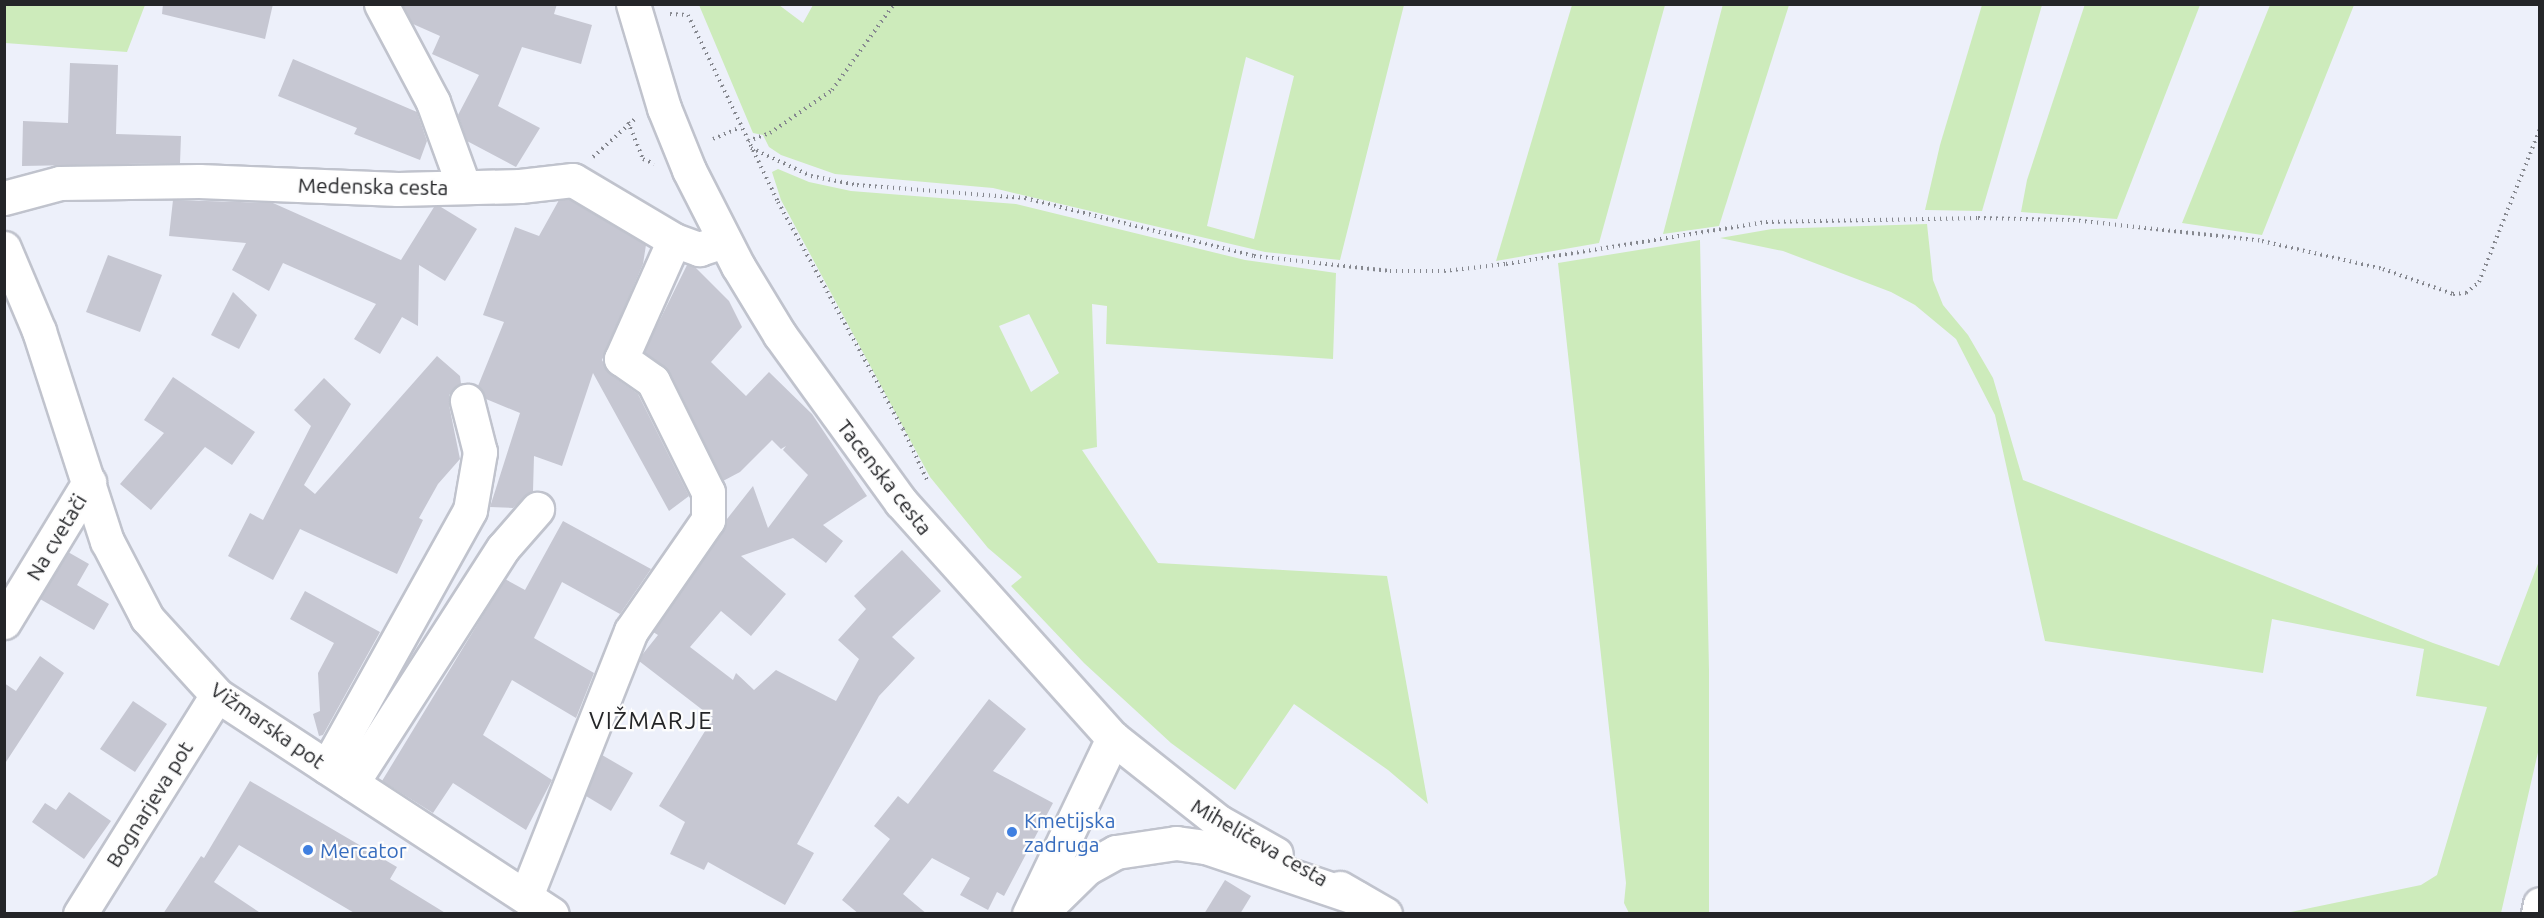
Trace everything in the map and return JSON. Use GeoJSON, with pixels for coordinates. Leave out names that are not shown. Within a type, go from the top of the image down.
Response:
{"type":"FeatureCollection","features":[{"type":"Feature","properties":{"kind":"main road"},"geometry":{"type":"LineString","coordinates":[[381,4],[434,102],[464,187]]}},
{"type":"Feature","properties":{"kind":"main road","name":"Tacenska cesta"},"geometry":{"type":"LineString","coordinates":[[635,11],[678,144],[724,241],[780,335],[901,502],[1113,738]]}},
{"type":"Feature","properties":{"kind":"main road","name":"Medenska cesta"},"geometry":{"type":"LineString","coordinates":[[4,198],[60,183],[199,181],[464,187],[573,180],[674,240],[699,249],[724,241]]}},
{"type":"Feature","properties":{"kind":"main road","name":"Vižmarska pot"},"geometry":{"type":"LineString","coordinates":[[8,262],[89,482],[108,541],[147,618],[218,695],[539,905],[631,631],[708,520],[708,492],[653,381],[621,359],[674,240]]}},
{"type":"Feature","properties":{"kind":"main road"},"geometry":{"type":"LineString","coordinates":[[340,775],[470,510],[480,452],[467,401]]}},
{"type":"Feature","properties":{"kind":"main road","name":"Na cvetači"},"geometry":{"type":"LineString","coordinates":[[4,622],[89,482]]}},
{"type":"Feature","properties":{"kind":"main road"},"geometry":{"type":"LineString","coordinates":[[340,775],[504,548],[537,509]]}},
{"type":"Feature","properties":{"kind":"main road","name":"Bognarjeva pot"},"geometry":{"type":"LineString","coordinates":[[87,911],[218,695]]}},
{"type":"Feature","properties":{"kind":"main road"},"geometry":{"type":"LineString","coordinates":[[1029,914],[1113,738]]}},
{"type":"Feature","properties":{"kind":"main road","name":"Miheličeva cesta"},"geometry":{"type":"LineString","coordinates":[[1113,738],[1219,822],[1371,906]]}},
{"type":"Feature","properties":{"kind":"main road"},"geometry":{"type":"LineString","coordinates":[[1040,914],[1087,868],[1116,852],[1176,843],[1206,847],[1371,906]]}},
{"type":"Feature","properties":{"kind":"main road"},"geometry":{"type":"LineString","coordinates":[[2538,914],[2540,904]]}},
{"type":"Feature","properties":{"kind":"path"},"geometry":{"type":"LineString","coordinates":[[748,141],[770,133],[832,90],[894,4]]}},
{"type":"Feature","properties":{"kind":"path"},"geometry":{"type":"LineString","coordinates":[[635,11],[688,15],[751,148],[934,488]]}},
{"type":"Feature","properties":{"kind":"path"},"geometry":{"type":"LineString","coordinates":[[583,163],[598,154],[628,122],[643,159],[656,164]]}},
{"type":"Feature","properties":{"kind":"path"},"geometry":{"type":"LineString","coordinates":[[713,139],[741,127]]}},
{"type":"Feature","properties":{"kind":"path"},"geometry":{"type":"LineString","coordinates":[[751,148],[822,178],[1024,198],[1254,256],[1390,271],[1444,271],[1506,264],[1766,222],[1978,218],[2073,220],[2262,241],[2383,269],[2453,294],[2466,293],[2479,282],[2540,129]]}},
{"type":"Feature","properties":{"kind":"green space"},"geometry":{"type":"Polygon","coordinates":[[[813,4],[1404,5],[1340,260],[1265,252],[993,188],[835,174],[781,155],[769,147],[763,135],[753,133],[699,5],[779,5],[803,23],[813,4]],[[1246,57],[1207,226],[1254,239],[1294,76],[1246,57]]]}},
{"type":"Feature","properties":{"kind":"green space"},"geometry":{"type":"Polygon","coordinates":[[[1723,4],[1789,5],[1719,226],[1663,234],[1723,4]]]}},
{"type":"Feature","properties":{"kind":"green space"},"geometry":{"type":"Polygon","coordinates":[[[2085,4],[2200,5],[2117,219],[2021,212],[2027,180],[2085,4]]]}},
{"type":"Feature","properties":{"kind":"green space"},"geometry":{"type":"Polygon","coordinates":[[[4,5],[145,5],[127,52],[5,43],[4,5]]]}},
{"type":"Feature","properties":{"kind":"green space"},"geometry":{"type":"Polygon","coordinates":[[[1572,5],[1665,5],[1599,243],[1496,261],[1572,5]]]}},
{"type":"Feature","properties":{"kind":"green space"},"geometry":{"type":"Polygon","coordinates":[[[1982,5],[2042,5],[1982,211],[1925,210],[1940,145],[1982,5]]]}},
{"type":"Feature","properties":{"kind":"green space"},"geometry":{"type":"Polygon","coordinates":[[[2270,5],[2354,5],[2262,235],[2182,223],[2270,5]]]}},
{"type":"Feature","properties":{"kind":"green space"},"geometry":{"type":"Polygon","coordinates":[[[778,169],[809,182],[851,191],[1016,204],[1245,260],[1336,273],[1333,359],[1106,344],[1107,306],[1092,304],[1097,447],[1082,450],[1158,563],[1387,576],[1428,804],[1388,770],[1294,704],[1235,790],[1171,743],[1084,663],[1011,586],[1022,577],[988,548],[930,477],[781,200],[772,172],[778,169]],[[1029,314],[999,326],[1031,392],[1059,373],[1029,314]]]}},
{"type":"Feature","properties":{"kind":"green space"},"geometry":{"type":"Polygon","coordinates":[[[1927,224],[1933,280],[1943,305],[1968,335],[1993,378],[2023,480],[2433,643],[2499,666],[2539,561],[2539,748],[2501,913],[2286,913],[2421,885],[2437,875],[2487,707],[2416,696],[2424,649],[2272,619],[2263,673],[2045,641],[1995,415],[1956,339],[1915,305],[1891,292],[1783,251],[1720,238],[1772,229],[1927,224]]]}},
{"type":"Feature","properties":{"kind":"green space"},"geometry":{"type":"Polygon","coordinates":[[[1700,240],[1709,670],[1709,913],[1629,913],[1624,903],[1626,883],[1558,263],[1700,240]]]}},
{"type":"Feature","properties":{"kind":"building"},"geometry":{"type":"Polygon","coordinates":[[[163,4],[273,4],[265,39],[162,14],[163,4]]]}},
{"type":"Feature","properties":{"kind":"building"},"geometry":{"type":"Polygon","coordinates":[[[402,4],[557,4],[554,14],[592,25],[581,64],[522,47],[498,106],[540,128],[516,167],[467,141],[458,115],[479,75],[432,54],[440,36],[413,24],[402,4]]]}},
{"type":"Feature","properties":{"kind":"building"},"geometry":{"type":"Polygon","coordinates":[[[293,59],[417,112],[427,141],[420,160],[354,134],[357,128],[278,96],[293,59]]]}},
{"type":"Feature","properties":{"kind":"building"},"geometry":{"type":"Polygon","coordinates":[[[70,63],[118,65],[116,134],[181,136],[180,163],[22,166],[23,121],[68,123],[70,63]]]}},
{"type":"Feature","properties":{"kind":"building"},"geometry":{"type":"Polygon","coordinates":[[[569,199],[646,245],[643,264],[602,360],[610,374],[638,394],[689,496],[669,511],[593,373],[562,466],[534,456],[533,491],[513,508],[490,507],[520,413],[486,399],[478,386],[504,322],[483,315],[515,227],[539,236],[559,200],[569,199]]]}},
{"type":"Feature","properties":{"kind":"building"},"geometry":{"type":"Polygon","coordinates":[[[173,200],[273,203],[401,260],[434,207],[441,207],[477,229],[445,281],[419,265],[418,326],[402,317],[380,354],[354,339],[376,304],[283,263],[269,291],[232,270],[246,243],[169,236],[173,200]]]}},
{"type":"Feature","properties":{"kind":"building"},"geometry":{"type":"Polygon","coordinates":[[[108,255],[162,275],[140,332],[86,312],[108,255]]]}},
{"type":"Feature","properties":{"kind":"building"},"geometry":{"type":"Polygon","coordinates":[[[687,265],[695,267],[729,301],[742,327],[711,362],[746,396],[769,372],[812,414],[867,496],[823,525],[843,541],[826,563],[793,538],[741,556],[786,594],[751,636],[721,611],[690,647],[733,680],[736,673],[754,690],[776,670],[836,701],[859,659],[838,640],[866,609],[854,596],[902,550],[941,591],[892,637],[915,658],[879,696],[797,844],[814,853],[785,905],[708,862],[704,870],[670,854],[685,822],[659,806],[713,718],[639,661],[658,635],[653,632],[723,531],[727,519],[753,486],[768,528],[808,475],[783,450],[786,446],[781,449],[772,440],[740,472],[723,481],[670,373],[644,352],[687,265]]]}},
{"type":"Feature","properties":{"kind":"building"},"geometry":{"type":"Polygon","coordinates":[[[233,292],[257,315],[239,349],[211,335],[233,292]]]}},
{"type":"Feature","properties":{"kind":"building"},"geometry":{"type":"Polygon","coordinates":[[[437,356],[460,376],[461,384],[449,395],[449,405],[460,459],[438,484],[419,518],[423,520],[397,574],[300,529],[273,580],[228,556],[250,513],[263,520],[311,426],[294,410],[324,378],[351,404],[304,485],[315,494],[437,356]]]}},
{"type":"Feature","properties":{"kind":"building"},"geometry":{"type":"Polygon","coordinates":[[[173,377],[255,432],[232,465],[205,447],[151,510],[120,484],[164,433],[144,420],[173,377]]]}},
{"type":"Feature","properties":{"kind":"building"},"geometry":{"type":"Polygon","coordinates":[[[563,521],[651,569],[620,614],[562,582],[534,638],[594,673],[576,718],[512,680],[483,735],[552,780],[526,830],[453,783],[433,813],[382,781],[505,579],[525,590],[563,521]]]}},
{"type":"Feature","properties":{"kind":"building"},"geometry":{"type":"Polygon","coordinates":[[[68,552],[89,564],[77,585],[109,604],[94,630],[40,599],[68,552]]]}},
{"type":"Feature","properties":{"kind":"building"},"geometry":{"type":"Polygon","coordinates":[[[305,591],[380,632],[323,735],[319,736],[313,714],[320,711],[318,673],[334,643],[290,619],[305,591]]]}},
{"type":"Feature","properties":{"kind":"building"},"geometry":{"type":"Polygon","coordinates":[[[40,656],[64,673],[4,765],[4,683],[16,691],[40,656]]]}},
{"type":"Feature","properties":{"kind":"building"},"geometry":{"type":"Polygon","coordinates":[[[989,699],[1026,729],[993,771],[1053,803],[1004,896],[997,892],[988,910],[960,895],[970,878],[932,858],[903,894],[927,914],[859,914],[842,900],[890,839],[874,826],[898,796],[908,804],[989,699]]]}},
{"type":"Feature","properties":{"kind":"building"},"geometry":{"type":"Polygon","coordinates":[[[133,701],[167,724],[135,772],[100,749],[133,701]]]}},
{"type":"Feature","properties":{"kind":"building"},"geometry":{"type":"Polygon","coordinates":[[[602,755],[633,773],[611,811],[586,796],[602,755]]]}},
{"type":"Feature","properties":{"kind":"building","name":"Mercator"},"geometry":{"type":"Polygon","coordinates":[[[250,781],[397,867],[390,879],[447,914],[356,914],[239,845],[214,882],[262,914],[163,914],[201,856],[204,858],[250,781]]]}},
{"type":"Feature","properties":{"kind":"building"},"geometry":{"type":"Polygon","coordinates":[[[69,792],[111,821],[84,859],[32,822],[45,803],[56,810],[69,792]]]}},
{"type":"Feature","properties":{"kind":"building"},"geometry":{"type":"Polygon","coordinates":[[[1225,880],[1251,896],[1240,914],[1204,914],[1225,880]]]}},
{"type":"Feature","properties":{"kind":"place","name":"Kmetijska zadruga"},"geometry":{"type":"Point","coordinates":[1012,832]}},
{"type":"Feature","properties":{"kind":"place","name":"Mercator"},"geometry":{"type":"Point","coordinates":[308,850]}},
{"type":"Feature","properties":{"kind":"district","name":"VIŽMARJE"},"geometry":{"type":"Point","coordinates":[651,721]}}]}
